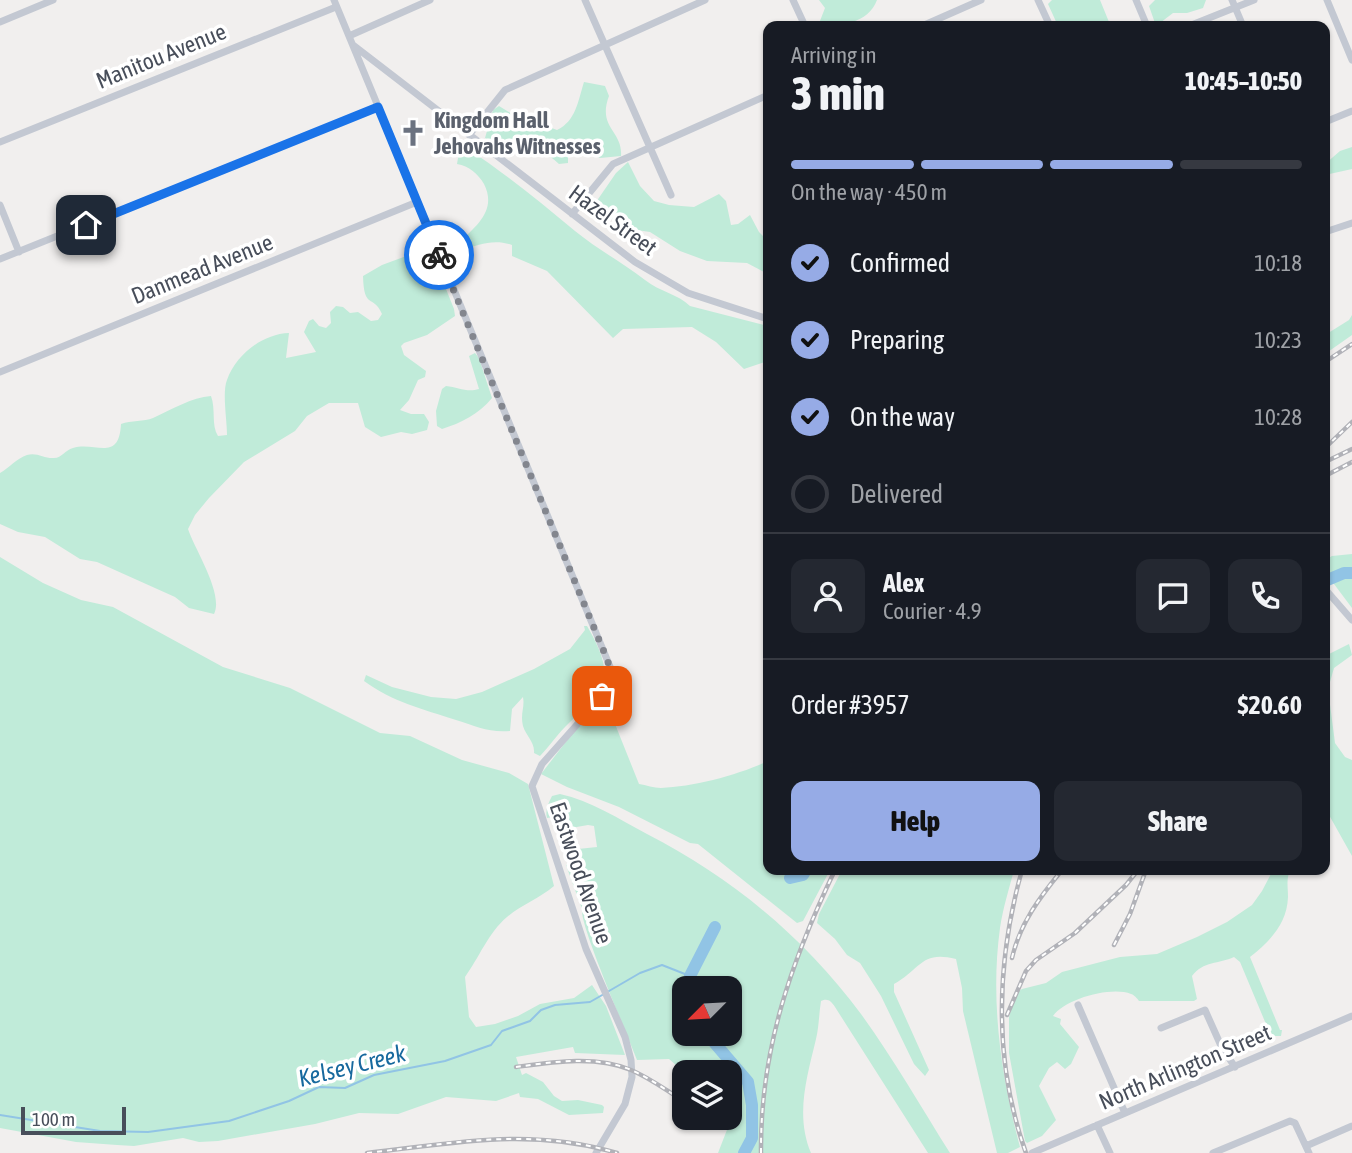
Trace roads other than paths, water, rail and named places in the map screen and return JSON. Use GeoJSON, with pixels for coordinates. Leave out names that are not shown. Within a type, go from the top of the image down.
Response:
{"type":"FeatureCollection","features":[{"type":"Feature","properties":{"kind":"street"},"geometry":{"type":"LineString","coordinates":[[0,22],[53,0]]}},
{"type":"Feature","properties":{"kind":"street"},"geometry":{"type":"LineString","coordinates":[[349,36],[430,0]]}},
{"type":"Feature","properties":{"kind":"street"},"geometry":{"type":"LineString","coordinates":[[585,0],[671,195]]}},
{"type":"Feature","properties":{"kind":"street"},"geometry":{"type":"LineString","coordinates":[[469,135],[505,90],[705,0]]}},
{"type":"Feature","properties":{"kind":"street"},"geometry":{"type":"LineString","coordinates":[[793,0],[803,21]]}},
{"type":"Feature","properties":{"kind":"street"},"geometry":{"type":"LineString","coordinates":[[933,21],[981,0]]}},
{"type":"Feature","properties":{"kind":"street"},"geometry":{"type":"LineString","coordinates":[[1038,0],[1048,21]]}},
{"type":"Feature","properties":{"kind":"street"},"geometry":{"type":"LineString","coordinates":[[1136,0],[1145,21]]}},
{"type":"Feature","properties":{"kind":"street"},"geometry":{"type":"LineString","coordinates":[[1199,21],[1233,4],[1254,0]]}},
{"type":"Feature","properties":{"kind":"street"},"geometry":{"type":"LineString","coordinates":[[1327,0],[1352,60]]}},
{"type":"Feature","properties":{"kind":"street","name":"Eastwood Avenue"},"geometry":{"type":"LineString","coordinates":[[335,4],[611,669],[606,692],[542,764],[532,786],[586,949],[629,1049],[632,1077],[625,1104],[596,1153]]}},
{"type":"Feature","properties":{"kind":"street","name":"Manitou Avenue"},"geometry":{"type":"LineString","coordinates":[[0,142],[335,4]]}},
{"type":"Feature","properties":{"kind":"street"},"geometry":{"type":"LineString","coordinates":[[1233,4],[1240,21]]}},
{"type":"Feature","properties":{"kind":"street","name":"Hazel Street"},"geometry":{"type":"LineString","coordinates":[[353,44],[635,262],[675,286],[702,298],[763,318]]}},
{"type":"Feature","properties":{"kind":"street"},"geometry":{"type":"LineString","coordinates":[[572,214],[613,164],[763,97]]}},
{"type":"Feature","properties":{"kind":"street"},"geometry":{"type":"LineString","coordinates":[[0,259],[378,107]]}},
{"type":"Feature","properties":{"kind":"street"},"geometry":{"type":"LineString","coordinates":[[1330,120],[1352,111]]}},
{"type":"Feature","properties":{"kind":"street","name":"Danmead Avenue"},"geometry":{"type":"LineString","coordinates":[[0,372],[417,202]]}},
{"type":"Feature","properties":{"kind":"street"},"geometry":{"type":"LineString","coordinates":[[0,205],[19,251]]}},
{"type":"Feature","properties":{"kind":"street"},"geometry":{"type":"LineString","coordinates":[[1330,228],[1352,223]]}},
{"type":"Feature","properties":{"kind":"street"},"geometry":{"type":"LineString","coordinates":[[1330,595],[1352,620]]}},
{"type":"Feature","properties":{"kind":"street"},"geometry":{"type":"LineString","coordinates":[[1078,1005],[1125,1113]]}},
{"type":"Feature","properties":{"kind":"street"},"geometry":{"type":"LineString","coordinates":[[1161,1028],[1205,1010],[1227,1057],[1235,1067]]}},
{"type":"Feature","properties":{"kind":"street","name":"North Arlington Street"},"geometry":{"type":"LineString","coordinates":[[1032,1153],[1352,1016]]}},
{"type":"Feature","properties":{"kind":"street"},"geometry":{"type":"LineString","coordinates":[[1213,1153],[1292,1121],[1308,1150],[1352,1126]]}},
{"type":"Feature","properties":{"kind":"street"},"geometry":{"type":"LineString","coordinates":[[1097,1125],[1110,1153]]}},
{"type":"Feature","properties":{"kind":"waterway"},"geometry":{"type":"LineString","coordinates":[[1330,579],[1352,573]]}},
{"type":"Feature","properties":{"kind":"waterway"},"geometry":{"type":"LineString","coordinates":[[790,878],[803,875]]}},
{"type":"Feature","properties":{"kind":"waterway"},"geometry":{"type":"LineString","coordinates":[[690,976],[715,927]]}},
{"type":"Feature","properties":{"kind":"waterway","name":"Kelsey Creek"},"geometry":{"type":"LineString","coordinates":[[609,991],[640,973],[662,965],[690,976]]}},
{"type":"Feature","properties":{"kind":"waterway","name":"Kelsey Creek"},"geometry":{"type":"LineString","coordinates":[[0,1115],[100,1131],[148,1132],[229,1121],[289,1101],[319,1087],[345,1088],[374,1075],[445,1061],[491,1045],[502,1031],[530,1021],[541,1010],[555,1005],[590,1002],[604,994]]}},
{"type":"Feature","properties":{"kind":"waterway"},"geometry":{"type":"LineString","coordinates":[[717,1046],[748,1082],[752,1105],[752,1138],[744,1153]]}},
{"type":"Feature","properties":{"kind":"railway"},"geometry":{"type":"LineString","coordinates":[[1330,359],[1352,344]]}},
{"type":"Feature","properties":{"kind":"railway"},"geometry":{"type":"LineString","coordinates":[[1330,443],[1352,422]]}},
{"type":"Feature","properties":{"kind":"railway"},"geometry":{"type":"LineString","coordinates":[[1330,460],[1352,449]]}},
{"type":"Feature","properties":{"kind":"railway"},"geometry":{"type":"LineString","coordinates":[[1330,473],[1352,462]]}},
{"type":"Feature","properties":{"kind":"railway"},"geometry":{"type":"LineString","coordinates":[[761,1153],[766,1078],[781,1007],[805,939],[833,875]]}},
{"type":"Feature","properties":{"kind":"railway"},"geometry":{"type":"LineString","coordinates":[[1021,875],[1007,941],[1002,1012],[1008,1083],[1026,1153]]}},
{"type":"Feature","properties":{"kind":"railway"},"geometry":{"type":"LineString","coordinates":[[1012,958],[1026,922],[1058,875]]}},
{"type":"Feature","properties":{"kind":"railway"},"geometry":{"type":"LineString","coordinates":[[1007,1015],[1026,971],[1036,960],[1075,933],[1134,875]]}},
{"type":"Feature","properties":{"kind":"railway"},"geometry":{"type":"LineString","coordinates":[[1114,945],[1130,914],[1144,875]]}},
{"type":"Feature","properties":{"kind":"railway"},"geometry":{"type":"LineString","coordinates":[[516,1067],[574,1061],[603,1062],[631,1070],[672,1094]]}},
{"type":"Feature","properties":{"kind":"railway"},"geometry":{"type":"LineString","coordinates":[[367,1153],[462,1142],[523,1139],[585,1145],[617,1153]]}},
{"type":"Feature","properties":{"kind":"place","name":"Kingdom Hall Jehovahs Witnesses"},"geometry":{"type":"Point","coordinates":[413,133]}}]}
